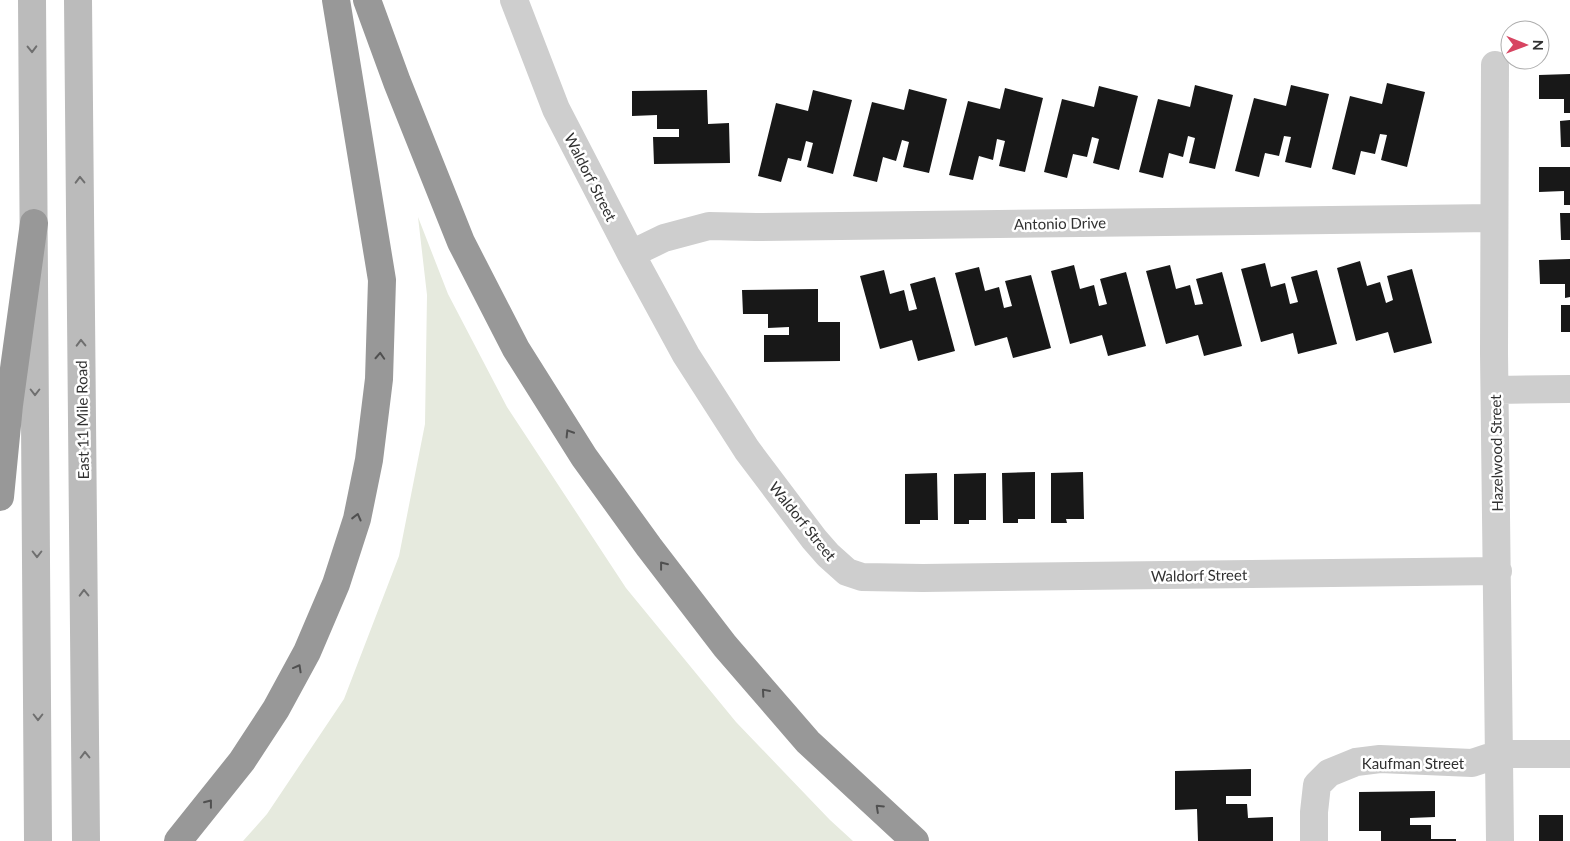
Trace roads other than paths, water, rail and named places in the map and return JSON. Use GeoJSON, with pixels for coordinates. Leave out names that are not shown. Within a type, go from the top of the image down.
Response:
{"type":"FeatureCollection","features":[{"type":"Feature","properties":{"kind":"highway"},"geometry":{"type":"LineString","coordinates":[[178,841],[242,761],[276,709],[307,652],[336,584],[357,519],[368,460],[379,379],[382,280],[336,0]]}},
{"type":"Feature","properties":{"kind":"highway"},"geometry":{"type":"LineString","coordinates":[[368,0],[397,82],[461,242],[516,349],[584,457],[649,547],[725,646],[801,734],[915,841]]}},
{"type":"Feature","properties":{"kind":"highway"},"geometry":{"type":"LineString","coordinates":[[0,497],[9,405],[34,223]]}},
{"type":"Feature","properties":{"kind":"main road"},"geometry":{"type":"LineString","coordinates":[[32,0],[38,841]]}},
{"type":"Feature","properties":{"kind":"main road","name":"East 11 Mile Road"},"geometry":{"type":"LineString","coordinates":[[78,0],[86,841]]}},
{"type":"Feature","properties":{"kind":"street","name":"Waldorf Street"},"geometry":{"type":"LineString","coordinates":[[514,0],[556,109],[686,355],[747,450],[814,539],[847,572],[862,577],[923,578],[1498,571]]}},
{"type":"Feature","properties":{"kind":"street","name":"Hazelwood Street"},"geometry":{"type":"LineString","coordinates":[[1495,65],[1495,390],[1500,841]]}},
{"type":"Feature","properties":{"kind":"street","name":"Antonio Drive"},"geometry":{"type":"LineString","coordinates":[[631,254],[664,238],[709,226],[1494,218]]}},
{"type":"Feature","properties":{"kind":"street"},"geometry":{"type":"LineString","coordinates":[[1495,390],[1570,389]]}},
{"type":"Feature","properties":{"kind":"street","name":"Kaufman Street"},"geometry":{"type":"LineString","coordinates":[[1314,841],[1314,812],[1317,786],[1329,773],[1356,762],[1380,760],[1472,763],[1499,754],[1570,754]]}}]}
